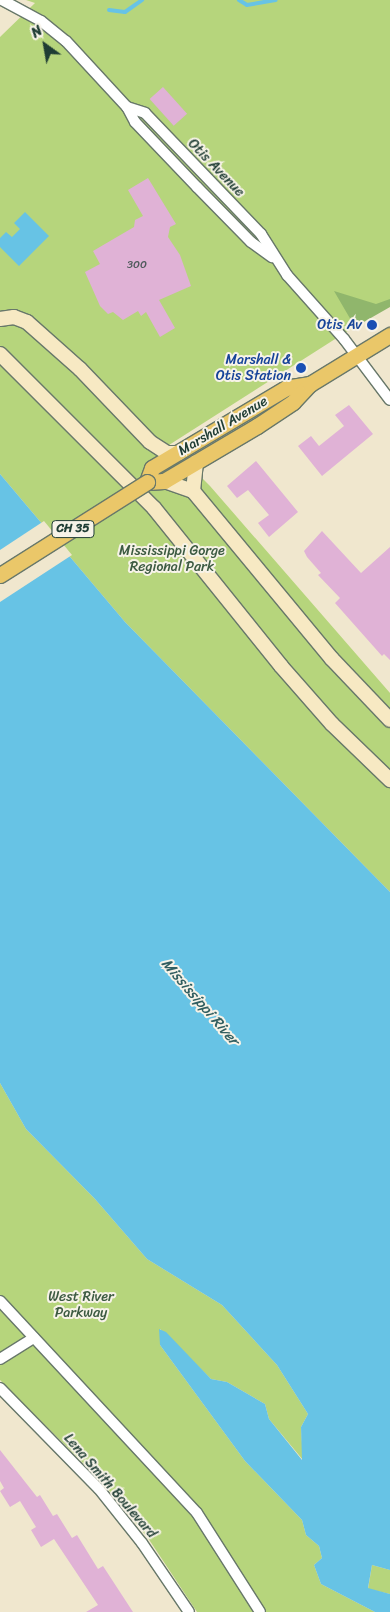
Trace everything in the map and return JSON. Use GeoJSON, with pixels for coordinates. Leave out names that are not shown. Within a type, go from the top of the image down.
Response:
{"type":"FeatureCollection","features":[{"type":"Feature","properties":{"kind":"main road","name":"Marshall Avenue"},"geometry":{"type":"LineString","coordinates":[[149,475],[164,481],[293,402],[310,384],[390,335]]}},
{"type":"Feature","properties":{"kind":"main road","name":"Marshall Avenue"},"geometry":{"type":"LineString","coordinates":[[0,575],[180,453],[286,388],[310,384]]}},
{"type":"Feature","properties":{"kind":"street","name":"Otis Avenue"},"geometry":{"type":"LineString","coordinates":[[2,0],[41,21],[66,41],[127,107],[135,122],[196,187],[251,242],[275,260],[356,356],[390,400]]}},
{"type":"Feature","properties":{"kind":"street"},"geometry":{"type":"LineString","coordinates":[[0,319],[14,317],[27,322],[80,369],[150,442],[167,453],[180,453]]}},
{"type":"Feature","properties":{"kind":"street"},"geometry":{"type":"LineString","coordinates":[[0,354],[154,508],[281,666],[332,724],[390,780]]}},
{"type":"Feature","properties":{"kind":"street"},"geometry":{"type":"LineString","coordinates":[[149,475],[150,442]]}},
{"type":"Feature","properties":{"kind":"street"},"geometry":{"type":"LineString","coordinates":[[193,491],[196,462]]}},
{"type":"Feature","properties":{"kind":"street"},"geometry":{"type":"LineString","coordinates":[[164,481],[193,491],[288,607],[390,720]]}},
{"type":"Feature","properties":{"kind":"street"},"geometry":{"type":"LineString","coordinates":[[0,1300],[142,1450],[197,1513],[255,1610]]}},
{"type":"Feature","properties":{"kind":"street"},"geometry":{"type":"LineString","coordinates":[[0,1359],[34,1338]]}},
{"type":"Feature","properties":{"kind":"street","name":"Lena Smith Boulevard"},"geometry":{"type":"LineString","coordinates":[[0,1388],[98,1489],[142,1543],[189,1612]]}},
{"type":"Feature","properties":{"kind":"green space","name":"Mississippi Gorge Regional Park"},"geometry":{"type":"Polygon","coordinates":[[[26,0],[390,0],[390,304],[169,445],[210,486],[390,693],[390,892],[125,622],[0,474],[0,37],[35,3],[26,0]]]}},
{"type":"Feature","properties":{"kind":"green space"},"geometry":{"type":"Polygon","coordinates":[[[334,291],[376,304],[390,299],[390,307],[355,327],[334,291]]]}},
{"type":"Feature","properties":{"kind":"green space","name":"West River Parkway"},"geometry":{"type":"Polygon","coordinates":[[[0,1083],[26,1129],[95,1199],[147,1259],[222,1305],[277,1365],[308,1414],[301,1427],[303,1460],[269,1419],[265,1404],[227,1382],[211,1379],[160,1329],[160,1345],[245,1461],[302,1520],[306,1535],[319,1546],[322,1558],[314,1565],[321,1584],[375,1612],[197,1612],[148,1538],[104,1484],[0,1380],[0,1083]]]}},
{"type":"Feature","properties":{"kind":"green space"},"geometry":{"type":"Polygon","coordinates":[[[372,1565],[390,1570],[390,1594],[368,1589],[372,1565]]]}},
{"type":"Feature","properties":{"kind":"water"},"geometry":{"type":"Polygon","coordinates":[[[25,212],[49,236],[19,266],[0,247],[0,238],[6,232],[12,237],[20,229],[14,223],[25,212]]]}},
{"type":"Feature","properties":{"kind":"water","name":"Mississippi River"},"geometry":{"type":"Polygon","coordinates":[[[0,474],[125,622],[390,892],[390,1570],[372,1565],[368,1588],[390,1594],[390,1612],[375,1612],[321,1584],[314,1565],[322,1558],[319,1546],[306,1535],[302,1520],[245,1461],[160,1345],[159,1329],[166,1332],[211,1379],[227,1382],[265,1404],[269,1419],[302,1460],[301,1427],[308,1414],[277,1365],[222,1305],[147,1259],[95,1199],[26,1129],[0,1083],[0,474]]]}},
{"type":"Feature","properties":{"kind":"pier"},"geometry":{"type":"Polygon","coordinates":[[[44,521],[72,555],[0,602],[0,550],[44,521]]]}},
{"type":"Feature","properties":{"kind":"building"},"geometry":{"type":"Polygon","coordinates":[[[163,87],[187,114],[174,126],[150,99],[163,87]]]}},
{"type":"Feature","properties":{"kind":"building"},"geometry":{"type":"Polygon","coordinates":[[[148,178],[176,224],[170,227],[168,237],[180,255],[191,286],[159,300],[175,328],[160,337],[146,312],[141,316],[138,311],[123,320],[113,312],[108,314],[100,306],[85,272],[100,264],[93,251],[134,227],[135,220],[143,216],[128,190],[148,178]]]}},
{"type":"Feature","properties":{"kind":"building"},"geometry":{"type":"Polygon","coordinates":[[[349,405],[373,434],[322,476],[298,446],[311,436],[319,446],[344,426],[335,415],[349,405]]]}},
{"type":"Feature","properties":{"kind":"building"},"geometry":{"type":"Polygon","coordinates":[[[256,461],[298,512],[269,537],[258,523],[269,515],[248,490],[237,498],[227,486],[256,461]]]}},
{"type":"Feature","properties":{"kind":"building"},"geometry":{"type":"Polygon","coordinates":[[[322,531],[361,573],[390,547],[390,660],[384,654],[382,656],[335,603],[340,598],[318,575],[321,573],[307,557],[304,551],[322,531]]]}},
{"type":"Feature","properties":{"kind":"building"},"geometry":{"type":"Polygon","coordinates":[[[0,1450],[37,1497],[40,1495],[53,1516],[57,1514],[72,1538],[77,1535],[98,1569],[103,1566],[133,1612],[86,1612],[98,1605],[54,1539],[41,1547],[31,1530],[36,1527],[20,1501],[10,1507],[0,1491],[4,1488],[0,1481],[0,1450]]]}},
{"type":"Feature","properties":{"kind":"waterway"},"geometry":{"type":"LineString","coordinates":[[109,10],[125,12],[142,0]]}},
{"type":"Feature","properties":{"kind":"waterway"},"geometry":{"type":"LineString","coordinates":[[239,0],[247,5],[276,0]]}},
{"type":"Feature","properties":{"kind":"place","name":"Otis Av"},"geometry":{"type":"Point","coordinates":[372,325]}},
{"type":"Feature","properties":{"kind":"place","name":"Marshall & Otis Station"},"geometry":{"type":"Point","coordinates":[301,368]}}]}
